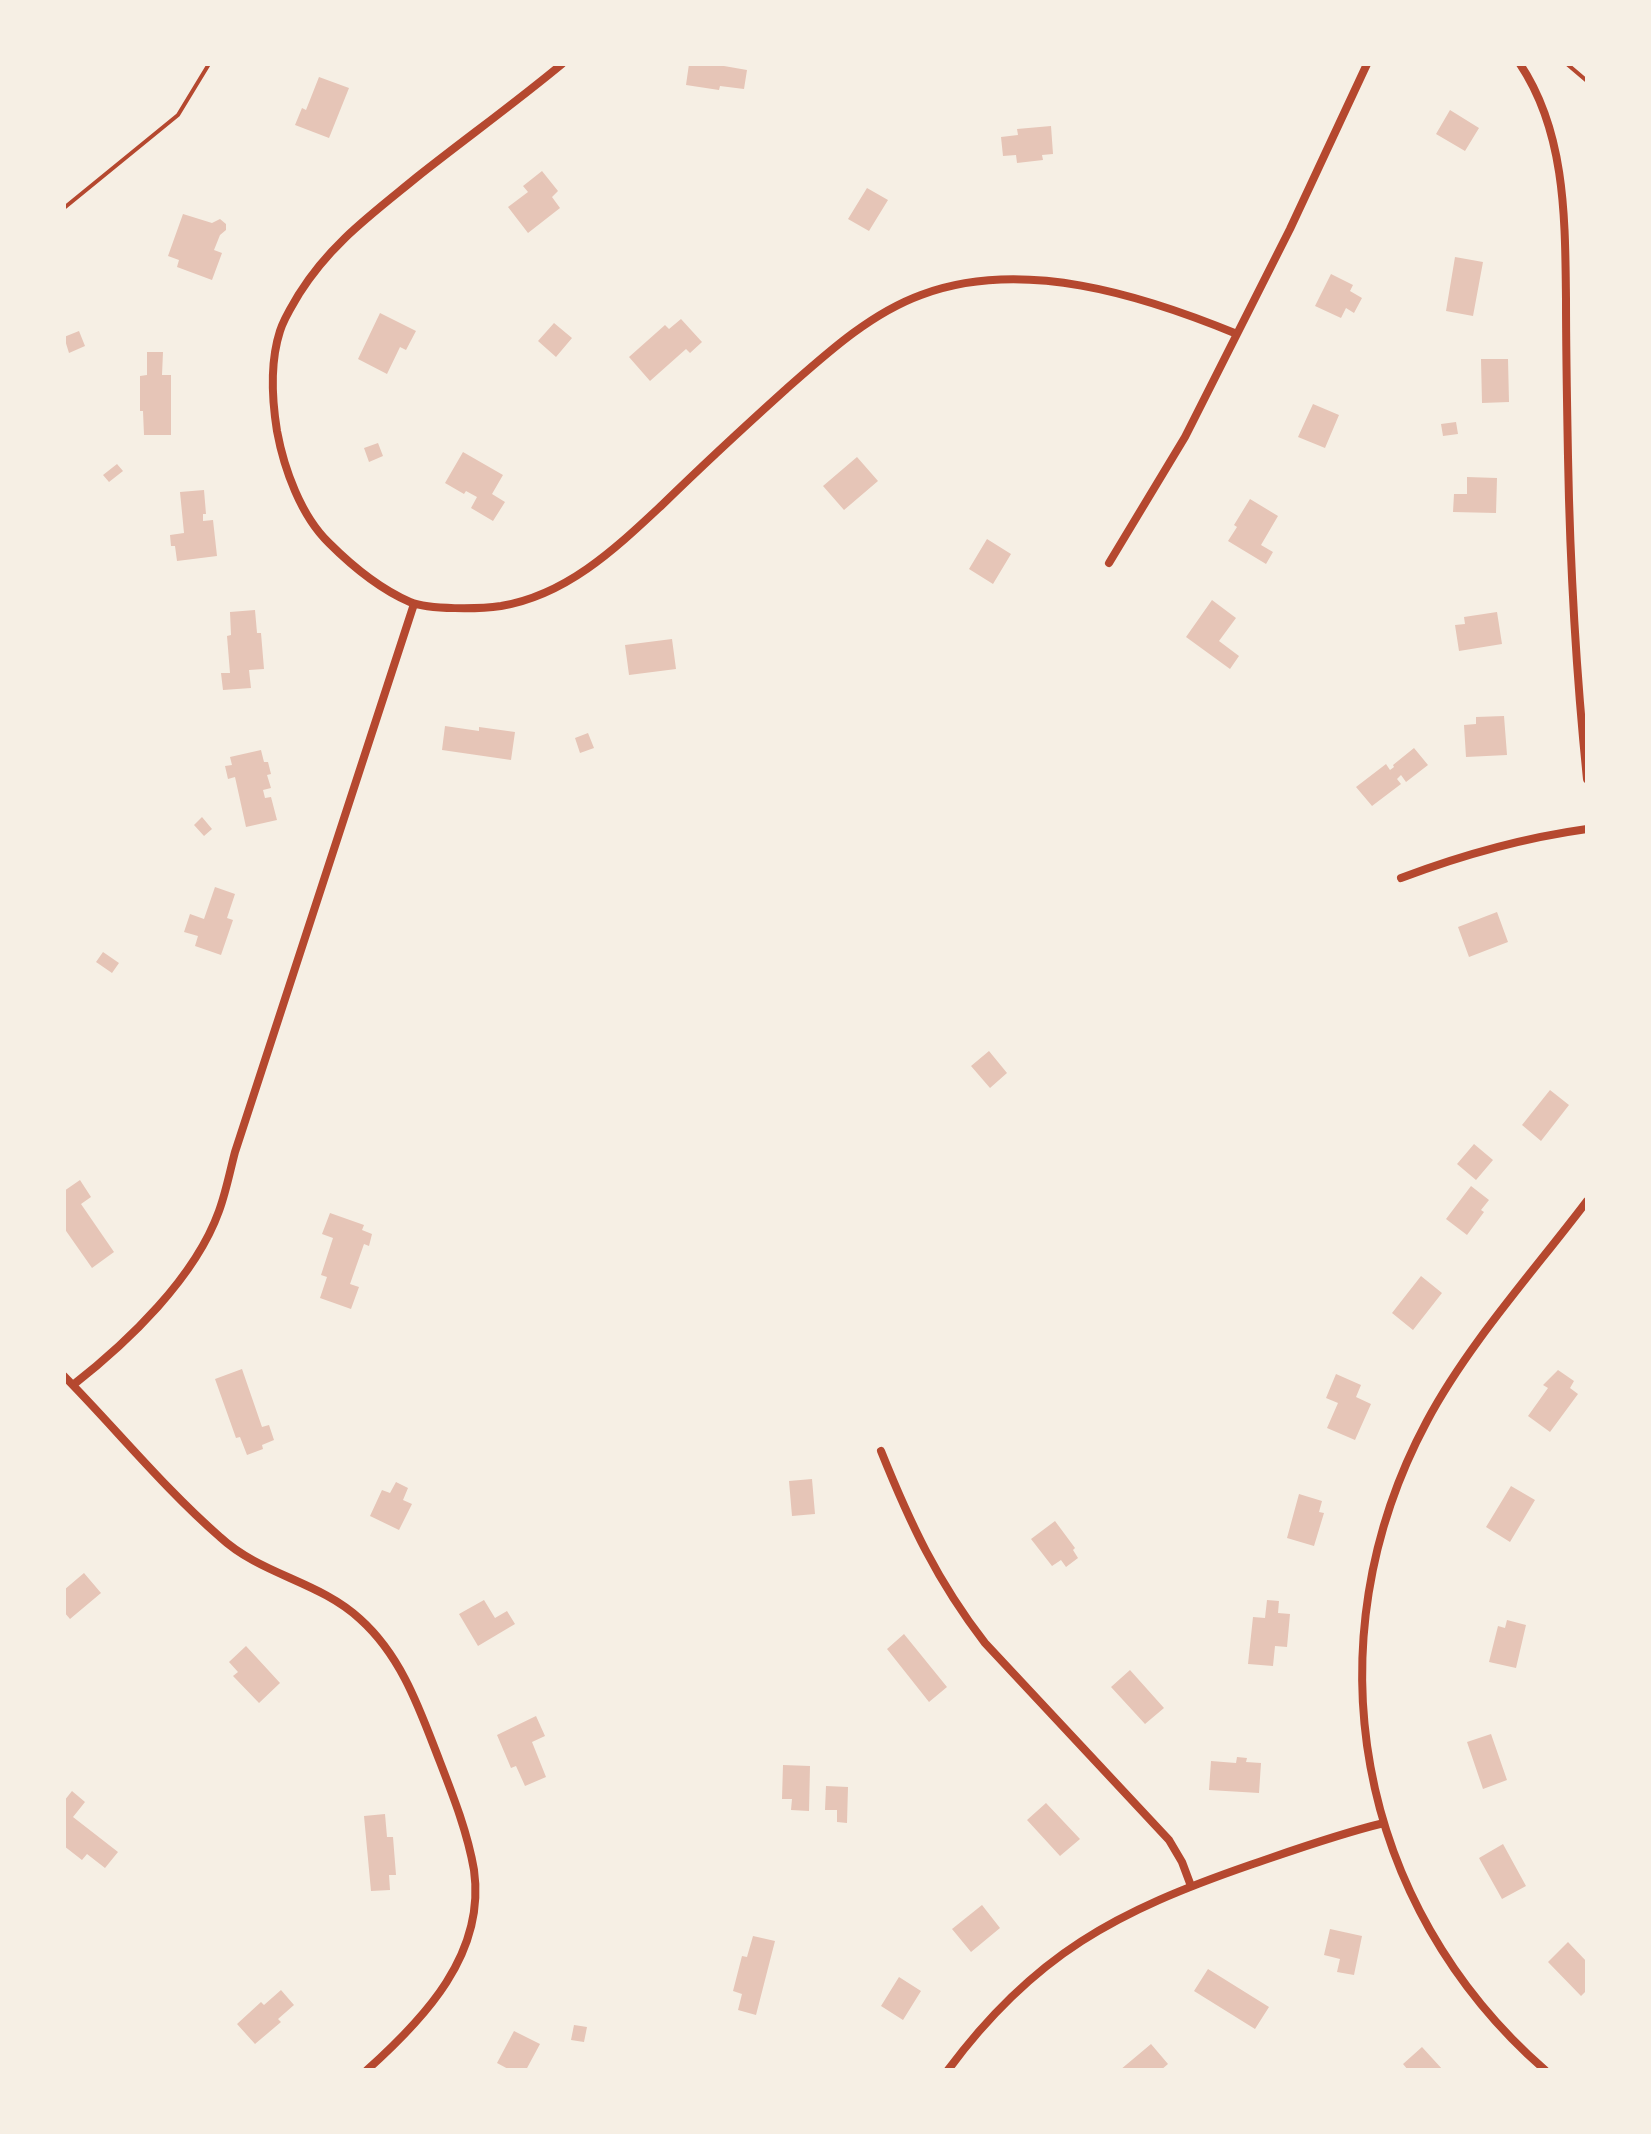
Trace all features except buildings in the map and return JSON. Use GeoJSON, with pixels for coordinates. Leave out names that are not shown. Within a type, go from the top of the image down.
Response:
{"type":"FeatureCollection","features":[{"type":"Feature","properties":{"kind":"street"},"geometry":{"type":"LineString","coordinates":[[562,64],[331,248],[311,274],[279,332],[273,393],[281,452],[312,523],[361,572],[414,604],[499,606],[553,589],[579,574],[616,549],[805,373],[860,329],[919,296],[949,286],[1023,279],[1072,283],[1181,311],[1237,334]]}},
{"type":"Feature","properties":{"kind":"street"},"geometry":{"type":"LineString","coordinates":[[1109,563],[1185,437],[1290,229],[1367,64]]}},
{"type":"Feature","properties":{"kind":"street"},"geometry":{"type":"LineString","coordinates":[[1520,64],[1545,114],[1560,173],[1565,246],[1568,460],[1578,698],[1587,779]]}},
{"type":"Feature","properties":{"kind":"street"},"geometry":{"type":"LineString","coordinates":[[73,1385],[109,1357],[163,1299],[191,1265],[219,1212],[240,1137],[414,604]]}},
{"type":"Feature","properties":{"kind":"street"},"geometry":{"type":"LineString","coordinates":[[1401,878],[1458,856],[1587,829]]}},
{"type":"Feature","properties":{"kind":"street"},"geometry":{"type":"LineString","coordinates":[[1545,2070],[1483,2007],[1440,1950],[1411,1897],[1384,1823],[1364,1732],[1361,1660],[1365,1602],[1376,1549],[1389,1505],[1427,1420],[1457,1374],[1587,1201]]}},
{"type":"Feature","properties":{"kind":"street"},"geometry":{"type":"LineString","coordinates":[[64,1376],[171,1490],[222,1539],[257,1563],[333,1598],[363,1621],[395,1660],[421,1713],[469,1848],[474,1873],[471,1923],[451,1978],[405,2036],[367,2070]]}},
{"type":"Feature","properties":{"kind":"street"},"geometry":{"type":"LineString","coordinates":[[881,1451],[921,1546],[966,1619],[1169,1840],[1191,1886]]}},
{"type":"Feature","properties":{"kind":"street"},"geometry":{"type":"LineString","coordinates":[[948,2070],[986,2021],[1041,1969],[1104,1926],[1143,1905],[1191,1886],[1384,1823]]}},
{"type":"Feature","properties":{"kind":"path"},"geometry":{"type":"LineString","coordinates":[[64,208],[178,115],[209,64]]}},
{"type":"Feature","properties":{"kind":"path"},"geometry":{"type":"LineString","coordinates":[[1567,64],[1587,81]]}}]}
